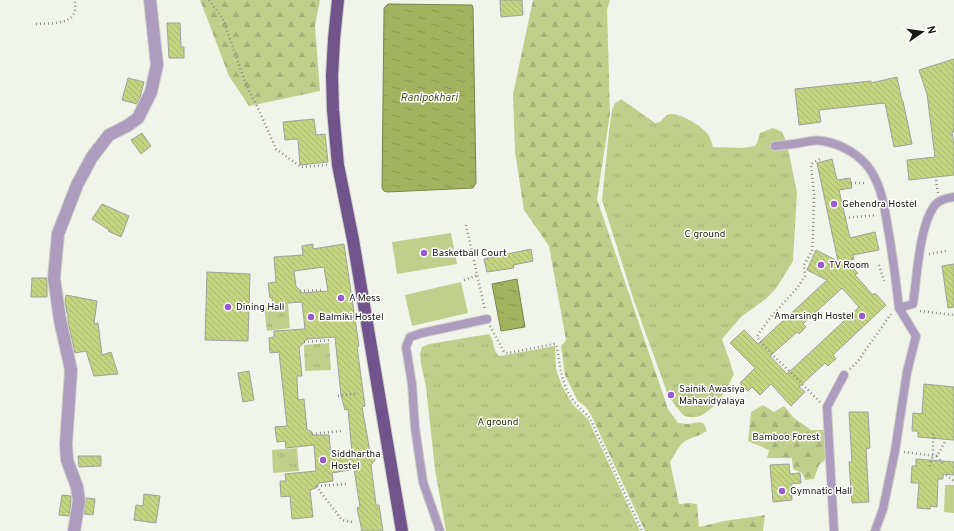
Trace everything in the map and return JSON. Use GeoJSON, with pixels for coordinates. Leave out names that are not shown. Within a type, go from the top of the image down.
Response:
{"type":"FeatureCollection","features":[{"type":"Feature","properties":{"kind":"main road"},"geometry":{"type":"LineString","coordinates":[[338,0],[332,76],[333,110],[338,165],[353,240],[402,531]]}},
{"type":"Feature","properties":{"kind":"street"},"geometry":{"type":"LineString","coordinates":[[74,531],[79,501],[77,487],[67,460],[66,444],[71,370],[60,320],[54,278],[58,234],[77,185],[92,157],[109,135],[127,126],[138,118],[151,92],[157,65],[150,0]]}},
{"type":"Feature","properties":{"kind":"lane"},"geometry":{"type":"LineString","coordinates":[[774,146],[794,144],[810,140],[838,145],[850,151],[861,160],[871,170],[878,183],[886,214],[895,267],[899,308],[916,336],[907,372],[895,451],[883,509],[875,531]]}},
{"type":"Feature","properties":{"kind":"lane"},"geometry":{"type":"LineString","coordinates":[[899,308],[913,304],[919,255],[927,220],[935,206],[940,201],[954,197]]}},
{"type":"Feature","properties":{"kind":"lane"},"geometry":{"type":"LineString","coordinates":[[440,531],[423,482],[415,428],[412,384],[406,347],[410,337],[487,319]]}},
{"type":"Feature","properties":{"kind":"lane"},"geometry":{"type":"LineString","coordinates":[[834,531],[827,406],[844,374]]}},
{"type":"Feature","properties":{"kind":"path"},"geometry":{"type":"LineString","coordinates":[[36,24],[67,21],[72,18],[75,12],[75,0]]}},
{"type":"Feature","properties":{"kind":"path"},"geometry":{"type":"LineString","coordinates":[[209,0],[222,17],[247,87],[276,149],[301,167],[338,165]]}},
{"type":"Feature","properties":{"kind":"path"},"geometry":{"type":"LineString","coordinates":[[822,158],[811,164],[814,194],[813,236],[812,251],[804,265],[805,276],[798,288],[770,318],[757,336],[759,341],[805,388],[819,402],[827,406]]}},
{"type":"Feature","properties":{"kind":"path"},"geometry":{"type":"LineString","coordinates":[[851,183],[878,183]]}},
{"type":"Feature","properties":{"kind":"path"},"geometry":{"type":"LineString","coordinates":[[845,218],[886,214]]}},
{"type":"Feature","properties":{"kind":"path"},"geometry":{"type":"LineString","coordinates":[[466,225],[487,319],[504,352],[508,353],[555,344],[557,347],[561,376],[569,394],[590,418],[642,531]]}},
{"type":"Feature","properties":{"kind":"path"},"geometry":{"type":"LineString","coordinates":[[919,255],[946,251]]}},
{"type":"Feature","properties":{"kind":"path"},"geometry":{"type":"LineString","coordinates":[[879,265],[887,290]]}},
{"type":"Feature","properties":{"kind":"path"},"geometry":{"type":"LineString","coordinates":[[464,280],[478,275]]}},
{"type":"Feature","properties":{"kind":"path"},"geometry":{"type":"LineString","coordinates":[[300,291],[323,290]]}},
{"type":"Feature","properties":{"kind":"path"},"geometry":{"type":"LineString","coordinates":[[899,308],[954,316]]}},
{"type":"Feature","properties":{"kind":"path"},"geometry":{"type":"LineString","coordinates":[[844,374],[858,361],[891,313]]}},
{"type":"Feature","properties":{"kind":"path"},"geometry":{"type":"LineString","coordinates":[[304,342],[331,340]]}},
{"type":"Feature","properties":{"kind":"path"},"geometry":{"type":"LineString","coordinates":[[338,396],[358,393]]}},
{"type":"Feature","properties":{"kind":"path"},"geometry":{"type":"LineString","coordinates":[[312,434],[341,431]]}},
{"type":"Feature","properties":{"kind":"path"},"geometry":{"type":"LineString","coordinates":[[930,466],[933,456],[933,432]]}},
{"type":"Feature","properties":{"kind":"path"},"geometry":{"type":"LineString","coordinates":[[937,456],[946,440]]}},
{"type":"Feature","properties":{"kind":"path"},"geometry":{"type":"LineString","coordinates":[[895,451],[937,456]]}},
{"type":"Feature","properties":{"kind":"path"},"geometry":{"type":"LineString","coordinates":[[937,456],[944,465]]}},
{"type":"Feature","properties":{"kind":"path"},"geometry":{"type":"LineString","coordinates":[[946,474],[954,482]]}},
{"type":"Feature","properties":{"kind":"path"},"geometry":{"type":"LineString","coordinates":[[347,484],[316,486],[342,520],[352,522]]}},
{"type":"Feature","properties":{"kind":"green space"},"geometry":{"type":"Polygon","coordinates":[[[200,0],[320,0],[315,26],[320,91],[249,106],[229,76],[200,0]]]}},
{"type":"Feature","properties":{"kind":"green space"},"geometry":{"type":"Polygon","coordinates":[[[533,0],[610,0],[607,10],[610,114],[597,199],[668,409],[678,423],[687,424],[700,422],[704,424],[707,431],[683,443],[670,462],[679,504],[697,504],[699,527],[724,521],[765,515],[763,531],[645,531],[592,417],[586,407],[577,400],[565,375],[561,346],[566,340],[549,246],[524,210],[515,152],[513,94],[533,0]]]}},
{"type":"Feature","properties":{"kind":"green space","name":"C ground"},"geometry":{"type":"Polygon","coordinates":[[[621,99],[655,123],[660,122],[670,114],[679,115],[690,120],[703,129],[710,139],[713,147],[742,148],[755,146],[760,133],[773,128],[782,132],[787,143],[797,193],[793,261],[777,287],[767,298],[741,317],[722,339],[734,374],[716,404],[706,413],[698,417],[684,416],[668,395],[634,301],[602,200],[612,110],[615,103],[621,99]]]}},
{"type":"Feature","properties":{"kind":"green space","name":"Basketball Court"},"geometry":{"type":"Polygon","coordinates":[[[451,233],[457,264],[397,274],[392,242],[451,233]]]}},
{"type":"Feature","properties":{"kind":"green space","name":"Basketball Court"},"geometry":{"type":"Polygon","coordinates":[[[461,282],[468,313],[412,326],[405,295],[461,282]]]}},
{"type":"Feature","properties":{"kind":"green space"},"geometry":{"type":"Polygon","coordinates":[[[288,304],[290,328],[267,331],[264,307],[288,304]]]}},
{"type":"Feature","properties":{"kind":"green space","name":"A ground"},"geometry":{"type":"Polygon","coordinates":[[[489,334],[495,351],[499,356],[555,346],[556,369],[562,386],[573,405],[588,419],[640,531],[446,531],[435,470],[426,387],[420,354],[422,347],[429,344],[489,334]]]}},
{"type":"Feature","properties":{"kind":"green space"},"geometry":{"type":"Polygon","coordinates":[[[329,343],[331,370],[305,371],[304,345],[329,343]]]}},
{"type":"Feature","properties":{"kind":"green space","name":"Bamboo Forest"},"geometry":{"type":"Polygon","coordinates":[[[763,405],[774,412],[784,406],[794,418],[811,430],[825,430],[825,460],[819,465],[814,479],[805,480],[802,473],[793,469],[792,458],[767,458],[769,450],[748,441],[751,412],[763,405]]]}},
{"type":"Feature","properties":{"kind":"green space"},"geometry":{"type":"Polygon","coordinates":[[[297,448],[299,471],[273,473],[272,450],[297,448]]]}},
{"type":"Feature","properties":{"kind":"green space"},"geometry":{"type":"Polygon","coordinates":[[[945,485],[954,485],[954,513],[944,512],[945,485]]]}},
{"type":"Feature","properties":{"kind":"water","name":"Ranipokhari"},"geometry":{"type":"Polygon","coordinates":[[[388,4],[472,5],[476,183],[473,188],[387,192],[382,188],[384,8],[388,4]]]}},
{"type":"Feature","properties":{"kind":"water"},"geometry":{"type":"Polygon","coordinates":[[[517,279],[525,327],[501,331],[492,284],[517,279]]]}},
{"type":"Feature","properties":{"kind":"building"},"geometry":{"type":"Polygon","coordinates":[[[500,0],[522,0],[523,15],[501,17],[500,0]]]}},
{"type":"Feature","properties":{"kind":"building"},"geometry":{"type":"Polygon","coordinates":[[[167,23],[180,23],[181,47],[184,47],[184,58],[169,58],[167,23]]]}},
{"type":"Feature","properties":{"kind":"building"},"geometry":{"type":"Polygon","coordinates":[[[954,59],[954,132],[952,132],[954,146],[954,175],[909,180],[907,160],[935,157],[927,94],[919,70],[954,59]]]}},
{"type":"Feature","properties":{"kind":"building"},"geometry":{"type":"Polygon","coordinates":[[[897,77],[912,144],[894,147],[885,103],[819,110],[821,122],[799,125],[795,89],[871,81],[871,83],[897,77]]]}},
{"type":"Feature","properties":{"kind":"building"},"geometry":{"type":"Polygon","coordinates":[[[128,78],[144,82],[137,104],[122,100],[128,78]]]}},
{"type":"Feature","properties":{"kind":"building"},"geometry":{"type":"Polygon","coordinates":[[[314,119],[316,135],[325,134],[328,162],[300,165],[298,139],[285,140],[283,122],[314,119]]]}},
{"type":"Feature","properties":{"kind":"building"},"geometry":{"type":"Polygon","coordinates":[[[142,133],[151,146],[141,154],[131,140],[142,133]]]}},
{"type":"Feature","properties":{"kind":"building"},"geometry":{"type":"Polygon","coordinates":[[[832,159],[837,180],[850,178],[852,188],[839,190],[850,238],[875,232],[879,250],[853,255],[854,259],[846,261],[858,273],[855,275],[873,295],[875,293],[886,305],[833,355],[836,359],[828,366],[825,363],[799,387],[805,392],[791,406],[771,384],[760,395],[752,387],[748,391],[740,383],[755,368],[730,343],[744,330],[758,344],[827,280],[807,270],[816,250],[838,261],[817,163],[832,159]],[[842,288],[803,324],[806,327],[799,334],[797,332],[770,356],[787,374],[859,307],[842,288]]]}},
{"type":"Feature","properties":{"kind":"building"},"geometry":{"type":"Polygon","coordinates":[[[102,204],[129,216],[121,237],[108,231],[109,230],[92,219],[102,204]]]}},
{"type":"Feature","properties":{"kind":"building"},"geometry":{"type":"Polygon","coordinates":[[[313,244],[313,249],[344,244],[359,346],[357,347],[365,406],[362,407],[370,452],[374,455],[375,460],[371,465],[376,505],[379,505],[383,531],[362,531],[357,508],[360,507],[354,469],[332,473],[333,481],[319,483],[316,488],[310,490],[313,517],[292,519],[290,496],[281,497],[280,481],[286,481],[285,474],[316,471],[314,445],[286,448],[285,441],[277,442],[275,427],[287,426],[279,352],[270,353],[269,338],[274,337],[274,331],[305,329],[302,302],[273,304],[272,298],[270,298],[268,283],[276,282],[274,257],[303,255],[302,246],[313,244]],[[324,267],[294,271],[296,286],[302,293],[328,291],[324,267]],[[335,337],[307,339],[299,348],[302,376],[297,376],[298,400],[304,399],[307,430],[311,431],[312,435],[329,435],[331,456],[352,453],[348,409],[345,410],[341,395],[335,337]]]}},
{"type":"Feature","properties":{"kind":"building"},"geometry":{"type":"Polygon","coordinates":[[[531,249],[533,261],[513,265],[514,268],[487,272],[484,259],[531,249]]]}},
{"type":"Feature","properties":{"kind":"building"},"geometry":{"type":"Polygon","coordinates":[[[954,264],[954,307],[948,308],[942,266],[954,264]]]}},
{"type":"Feature","properties":{"kind":"building","name":"Dining Hall"},"geometry":{"type":"Polygon","coordinates":[[[207,272],[250,274],[248,341],[205,340],[207,272]]]}},
{"type":"Feature","properties":{"kind":"building"},"geometry":{"type":"Polygon","coordinates":[[[32,278],[47,278],[47,297],[31,297],[32,278]]]}},
{"type":"Feature","properties":{"kind":"building"},"geometry":{"type":"Polygon","coordinates":[[[66,295],[97,301],[94,324],[98,323],[102,355],[111,352],[118,374],[94,376],[86,351],[75,353],[68,322],[65,301],[66,295]]]}},
{"type":"Feature","properties":{"kind":"building"},"geometry":{"type":"Polygon","coordinates":[[[249,371],[254,400],[243,402],[238,373],[249,371]]]}},
{"type":"Feature","properties":{"kind":"building"},"geometry":{"type":"Polygon","coordinates":[[[924,384],[954,387],[954,440],[918,437],[918,431],[912,431],[913,413],[922,414],[924,384]]]}},
{"type":"Feature","properties":{"kind":"building"},"geometry":{"type":"Polygon","coordinates":[[[849,412],[868,412],[870,448],[866,449],[869,502],[852,503],[849,462],[852,462],[849,412]]]}},
{"type":"Feature","properties":{"kind":"building"},"geometry":{"type":"Polygon","coordinates":[[[78,456],[101,456],[101,466],[79,467],[78,456]]]}},
{"type":"Feature","properties":{"kind":"building"},"geometry":{"type":"Polygon","coordinates":[[[916,459],[954,462],[954,475],[943,474],[943,479],[938,479],[937,507],[931,506],[930,509],[917,508],[919,483],[911,483],[912,466],[916,466],[916,459]]]}},
{"type":"Feature","properties":{"kind":"building","name":"Gymnatic Hall"},"geometry":{"type":"Polygon","coordinates":[[[789,464],[790,474],[800,473],[801,483],[791,484],[792,500],[773,502],[770,465],[789,464]]]}},
{"type":"Feature","properties":{"kind":"building"},"geometry":{"type":"Polygon","coordinates":[[[144,494],[160,496],[156,523],[134,520],[136,505],[143,506],[144,494]]]}},
{"type":"Feature","properties":{"kind":"building"},"geometry":{"type":"Polygon","coordinates":[[[62,495],[71,496],[69,516],[59,515],[62,495]]]}},
{"type":"Feature","properties":{"kind":"building"},"geometry":{"type":"Polygon","coordinates":[[[86,498],[95,499],[93,515],[84,514],[86,498]]]}},
{"type":"Feature","properties":{"kind":"place","name":"Gehendra Hostel"},"geometry":{"type":"Point","coordinates":[834,204]}},
{"type":"Feature","properties":{"kind":"place","name":"Basketball Court"},"geometry":{"type":"Point","coordinates":[424,253]}},
{"type":"Feature","properties":{"kind":"place","name":"TV Room"},"geometry":{"type":"Point","coordinates":[821,265]}},
{"type":"Feature","properties":{"kind":"place","name":"A Mess"},"geometry":{"type":"Point","coordinates":[341,298]}},
{"type":"Feature","properties":{"kind":"place","name":"Dining Hall"},"geometry":{"type":"Point","coordinates":[228,307]}},
{"type":"Feature","properties":{"kind":"place","name":"Amarsingh Hostel"},"geometry":{"type":"Point","coordinates":[862,316]}},
{"type":"Feature","properties":{"kind":"place","name":"Balmiki Hostel"},"geometry":{"type":"Point","coordinates":[311,317]}},
{"type":"Feature","properties":{"kind":"place","name":"Sainik Awasiya Mahavidyalaya"},"geometry":{"type":"Point","coordinates":[671,395]}},
{"type":"Feature","properties":{"kind":"place","name":"Siddhartha Hostel"},"geometry":{"type":"Point","coordinates":[323,460]}},
{"type":"Feature","properties":{"kind":"place","name":"Gymnatic Hall"},"geometry":{"type":"Point","coordinates":[782,491]}}]}
